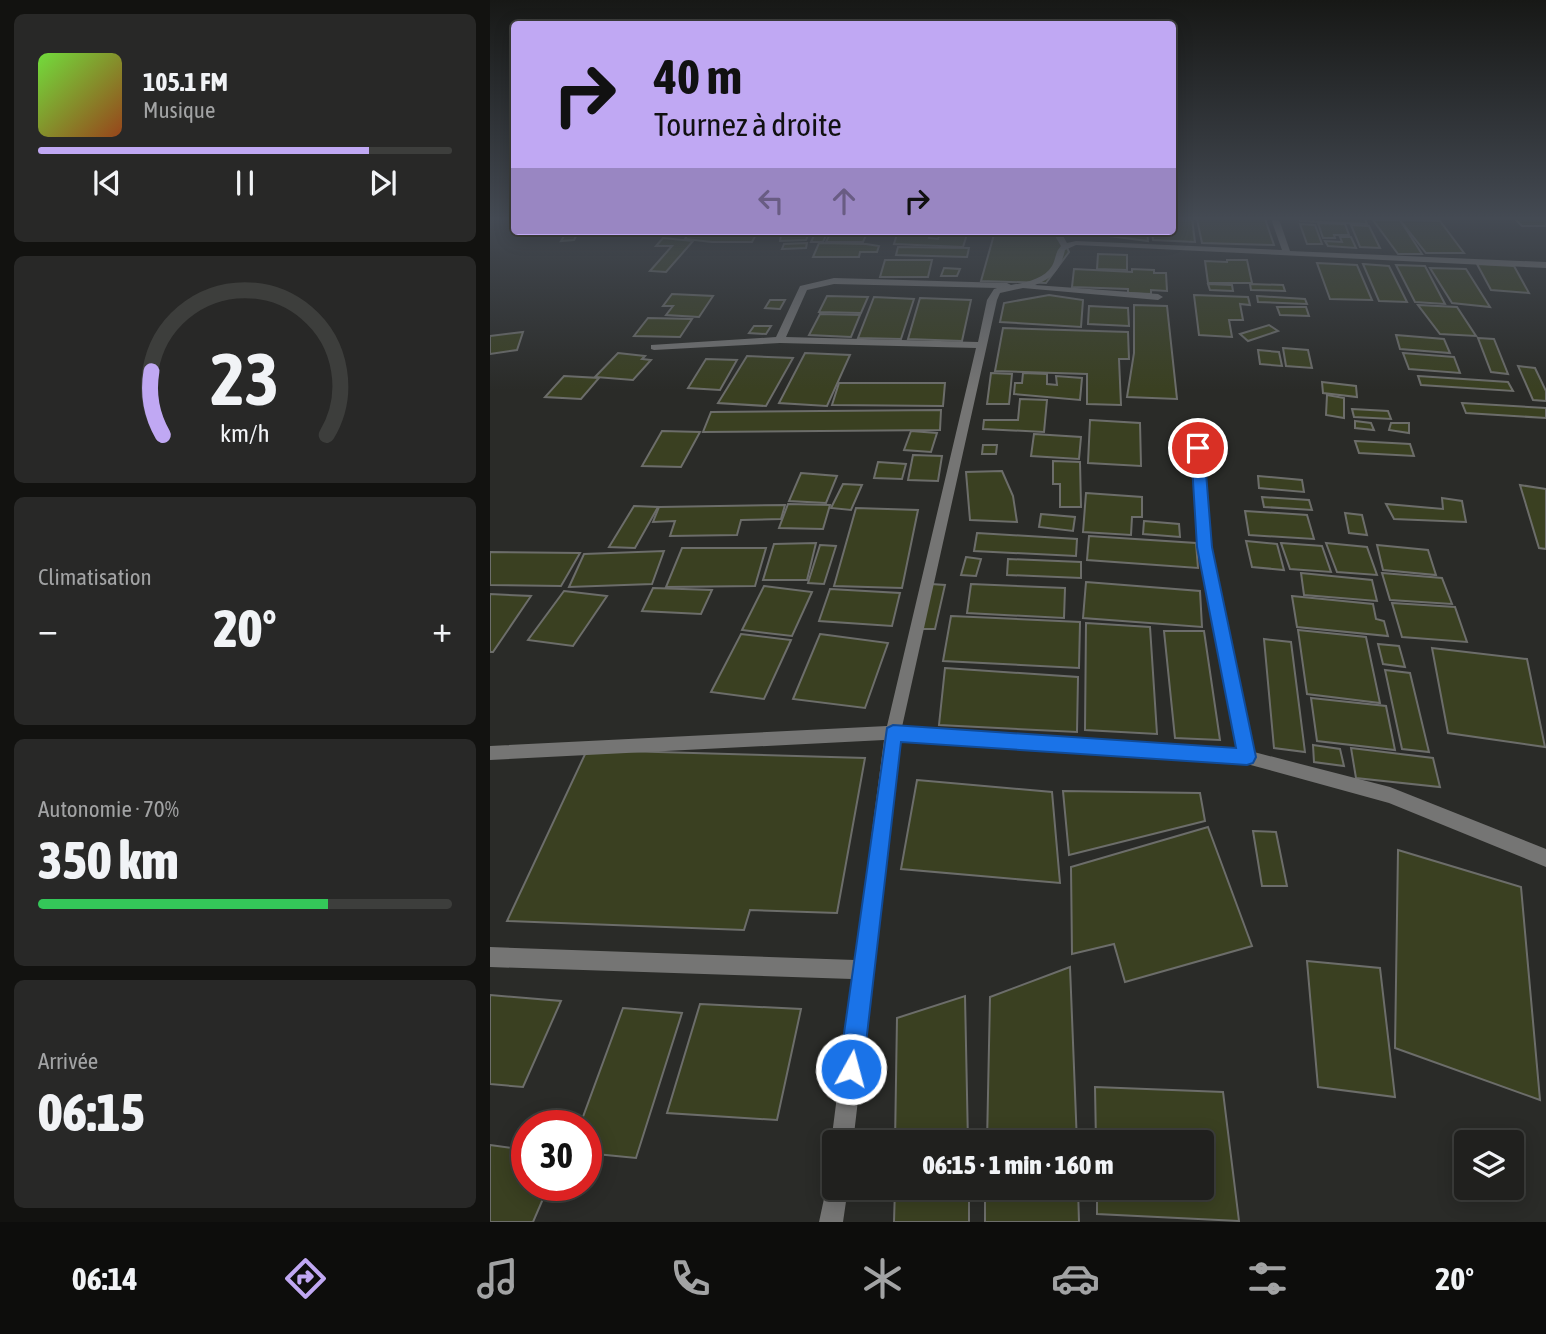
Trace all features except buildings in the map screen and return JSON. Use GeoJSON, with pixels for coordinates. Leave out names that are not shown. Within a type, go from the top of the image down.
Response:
{"type":"FeatureCollection","features":[{"type":"Feature","properties":{"kind":"street"},"geometry":{"type":"LineString","coordinates":[[844,1130],[893,733],[992,300],[997,291],[1020,286],[1045,276]]}},
{"type":"Feature","properties":{"kind":"street"},"geometry":{"type":"LineString","coordinates":[[780,340],[803,288],[834,281],[1020,286],[1158,297]]}},
{"type":"Feature","properties":{"kind":"street"},"geometry":{"type":"LineString","coordinates":[[654,347],[780,340],[982,345]]}},
{"type":"Feature","properties":{"kind":"street"},"geometry":{"type":"LineString","coordinates":[[1198,448],[1205,547],[1247,757]]}},
{"type":"Feature","properties":{"kind":"street"},"geometry":{"type":"LineString","coordinates":[[490,753],[893,733],[1247,757],[1390,796],[1546,858]]}},
{"type":"Feature","properties":{"kind":"street"},"geometry":{"type":"LineString","coordinates":[[490,957],[864,970]]}},
{"type":"Feature","properties":{"kind":"street"},"geometry":{"type":"LineString","coordinates":[[831,1222],[834,1200]]}},
{"type":"Feature","properties":{"kind":"route"},"geometry":{"type":"LineString","coordinates":[[851,1069],[893,733],[1247,757],[1205,547],[1198,448]]}}]}
